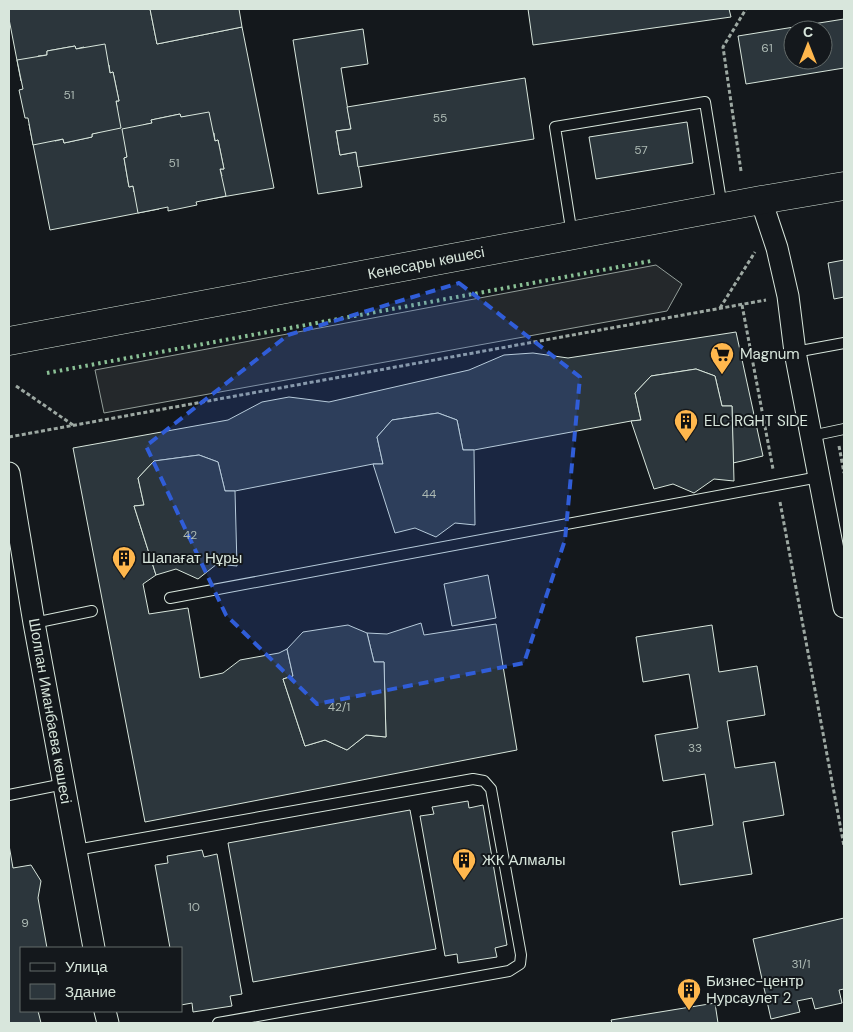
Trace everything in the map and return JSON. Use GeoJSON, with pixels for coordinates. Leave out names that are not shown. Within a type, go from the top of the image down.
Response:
{"type":"FeatureCollection","features":[{"type":"Feature","properties":{"kind":"main road","name":"Кенесары көшесі"},"geometry":{"type":"LineString","coordinates":[[9,341],[722,207],[844,186]]}},
{"type":"Feature","properties":{"kind":"street"},"geometry":{"type":"LineString","coordinates":[[762,200],[777,248],[788,296],[795,352],[844,607]]}},
{"type":"Feature","properties":{"kind":"street","name":"Шолпан Иманбаева көшесі"},"geometry":{"type":"LineString","coordinates":[[9,473],[34,623],[94,947]]}},
{"type":"Feature","properties":{"kind":"lane"},"geometry":{"type":"LineString","coordinates":[[572,236],[555,127],[705,102],[722,207]]}},
{"type":"Feature","properties":{"kind":"lane"},"geometry":{"type":"LineString","coordinates":[[795,352],[844,343]]}},
{"type":"Feature","properties":{"kind":"lane"},"geometry":{"type":"LineString","coordinates":[[811,436],[844,429]]}},
{"type":"Feature","properties":{"kind":"lane"},"geometry":{"type":"LineString","coordinates":[[170,598],[819,476]]}},
{"type":"Feature","properties":{"kind":"lane"},"geometry":{"type":"LineString","coordinates":[[34,623],[92,611]]}},
{"type":"Feature","properties":{"kind":"lane"},"geometry":{"type":"LineString","coordinates":[[76,850],[473,780],[484,781],[491,789],[521,955],[520,964],[509,972],[218,1023]]}},
{"type":"Feature","properties":{"kind":"lane"},"geometry":{"type":"LineString","coordinates":[[9,795],[64,784]]}},
{"type":"Feature","properties":{"kind":"path"},"geometry":{"type":"LineString","coordinates":[[741,171],[723,47],[746,9]]}},
{"type":"Feature","properties":{"kind":"path"},"geometry":{"type":"LineString","coordinates":[[720,309],[754,252]]}},
{"type":"Feature","properties":{"kind":"path"},"geometry":{"type":"LineString","coordinates":[[9,437],[788,296]]}},
{"type":"Feature","properties":{"kind":"path"},"geometry":{"type":"LineString","coordinates":[[742,304],[844,846]]}},
{"type":"Feature","properties":{"kind":"path"},"geometry":{"type":"LineString","coordinates":[[16,386],[74,425]]}},
{"type":"Feature","properties":{"kind":"highlighted area"},"geometry":{"type":"Polygon","coordinates":[[[459,283],[580,377],[565,540],[524,663],[317,704],[226,615],[146,446],[288,335],[459,283]]]}},
{"type":"Feature","properties":{"kind":"shaded area"},"geometry":{"type":"Polygon","coordinates":[[[656,265],[682,284],[667,311],[104,413],[95,370],[656,265]]]}},
{"type":"Feature","properties":{"kind":"building"},"geometry":{"type":"Polygon","coordinates":[[[9,9],[150,9],[157,44],[242,27],[274,188],[205,200],[202,189],[211,187],[210,178],[222,176],[220,169],[224,169],[218,140],[215,141],[214,133],[201,135],[200,126],[191,128],[189,116],[181,117],[180,114],[151,120],[152,123],[143,125],[146,136],[137,138],[138,147],[126,149],[127,157],[124,158],[129,187],[133,186],[134,192],[147,190],[148,199],[157,197],[159,209],[50,230],[29,124],[42,122],[44,131],[52,129],[55,141],[63,139],[64,143],[92,137],[92,134],[100,132],[97,120],[107,119],[105,110],[117,108],[116,101],[119,101],[113,72],[110,73],[109,65],[97,67],[95,58],[87,60],[84,47],[76,49],[75,46],[47,51],[47,55],[38,56],[41,68],[32,70],[34,79],[21,81],[9,19],[9,9]]]}},
{"type":"Feature","properties":{"kind":"building"},"geometry":{"type":"Polygon","coordinates":[[[150,9],[239,9],[242,27],[157,44],[150,9]]]}},
{"type":"Feature","properties":{"kind":"building"},"geometry":{"type":"Polygon","coordinates":[[[528,9],[729,9],[731,17],[533,45],[528,9]]]}},
{"type":"Feature","properties":{"kind":"building"},"geometry":{"type":"Polygon","coordinates":[[[844,19],[844,68],[833,70],[833,21],[844,19]]]}},
{"type":"Feature","properties":{"kind":"building"},"geometry":{"type":"Polygon","coordinates":[[[363,29],[368,64],[341,68],[351,129],[336,131],[340,155],[356,152],[362,187],[318,194],[293,40],[363,29]]]}},
{"type":"Feature","properties":{"kind":"building"},"geometry":{"type":"Polygon","coordinates":[[[783,29],[783,70],[832,70],[746,84],[738,36],[783,29]]]}},
{"type":"Feature","properties":{"kind":"building"},"geometry":{"type":"Polygon","coordinates":[[[105,44],[110,73],[113,72],[119,101],[116,101],[121,128],[92,134],[92,137],[64,143],[63,139],[33,145],[28,118],[25,118],[19,90],[23,89],[17,60],[47,55],[47,51],[75,46],[76,49],[105,44]]]}},
{"type":"Feature","properties":{"kind":"building"},"geometry":{"type":"Polygon","coordinates":[[[525,78],[534,139],[358,167],[356,152],[340,155],[336,131],[351,129],[347,107],[525,78]]]}},
{"type":"Feature","properties":{"kind":"building"},"geometry":{"type":"Polygon","coordinates":[[[209,112],[215,141],[218,140],[224,169],[220,169],[226,196],[196,202],[197,205],[168,211],[168,207],[138,213],[133,186],[129,187],[124,158],[127,157],[122,129],[152,123],[151,120],[180,114],[181,117],[209,112]]]}},
{"type":"Feature","properties":{"kind":"building"},"geometry":{"type":"Polygon","coordinates":[[[687,122],[693,163],[596,179],[589,137],[687,122]]]}},
{"type":"Feature","properties":{"kind":"building"},"geometry":{"type":"Polygon","coordinates":[[[844,260],[844,297],[834,299],[828,263],[844,260]]]}},
{"type":"Feature","properties":{"kind":"building","name":"Шапағат Нұры"},"geometry":{"type":"Polygon","coordinates":[[[736,332],[763,456],[733,463],[732,406],[722,406],[715,376],[696,369],[651,376],[635,393],[641,420],[474,450],[463,450],[457,420],[438,413],[392,420],[377,437],[383,464],[373,464],[235,491],[225,491],[218,462],[199,455],[154,461],[138,478],[144,505],[134,506],[156,575],[143,584],[149,614],[188,608],[200,678],[223,673],[240,660],[279,653],[287,649],[293,676],[283,679],[305,746],[325,740],[347,750],[366,735],[386,737],[384,662],[374,662],[367,633],[387,634],[421,623],[424,635],[496,624],[517,750],[145,822],[73,448],[228,420],[262,402],[289,397],[329,402],[469,370],[504,355],[533,353],[568,358],[736,332]]]}},
{"type":"Feature","properties":{"kind":"building","name":"ELC RGHT SIDE"},"geometry":{"type":"Polygon","coordinates":[[[696,369],[715,376],[722,406],[732,406],[734,481],[714,479],[694,493],[673,484],[654,489],[631,421],[641,420],[635,393],[651,376],[696,369]]]}},
{"type":"Feature","properties":{"kind":"building"},"geometry":{"type":"Polygon","coordinates":[[[438,413],[457,420],[463,450],[474,450],[475,525],[455,523],[436,537],[415,528],[395,533],[373,464],[383,464],[377,437],[392,420],[438,413]]]}},
{"type":"Feature","properties":{"kind":"building"},"geometry":{"type":"Polygon","coordinates":[[[199,455],[218,462],[225,491],[235,491],[237,566],[217,564],[198,579],[176,569],[156,575],[134,506],[144,505],[138,478],[154,461],[199,455]]]}},
{"type":"Feature","properties":{"kind":"building"},"geometry":{"type":"Polygon","coordinates":[[[488,575],[496,618],[452,626],[444,584],[488,575]]]}},
{"type":"Feature","properties":{"kind":"building"},"geometry":{"type":"Polygon","coordinates":[[[348,625],[367,633],[374,662],[384,662],[386,737],[366,735],[347,750],[325,740],[305,746],[283,679],[293,676],[287,649],[303,632],[348,625]]]}},
{"type":"Feature","properties":{"kind":"building"},"geometry":{"type":"Polygon","coordinates":[[[712,625],[719,672],[757,666],[765,715],[727,721],[735,768],[775,762],[784,815],[743,822],[752,874],[680,885],[672,832],[713,825],[705,774],[663,781],[655,735],[698,728],[689,674],[643,682],[636,637],[712,625]]]}},
{"type":"Feature","properties":{"kind":"building","name":"ЖК Алмалы"},"geometry":{"type":"Polygon","coordinates":[[[468,801],[469,808],[483,805],[507,945],[495,948],[497,957],[458,963],[457,954],[445,956],[420,816],[434,814],[432,807],[468,801]]]}},
{"type":"Feature","properties":{"kind":"building"},"geometry":{"type":"Polygon","coordinates":[[[410,810],[436,949],[253,982],[228,843],[410,810]]]}},
{"type":"Feature","properties":{"kind":"building"},"geometry":{"type":"Polygon","coordinates":[[[9,845],[13,868],[31,865],[41,881],[38,898],[47,947],[20,947],[20,1012],[38,1012],[41,1023],[9,1023],[9,845]]]}},
{"type":"Feature","properties":{"kind":"building"},"geometry":{"type":"Polygon","coordinates":[[[202,850],[204,857],[217,854],[242,994],[230,996],[232,1006],[193,1012],[192,1003],[182,1005],[182,947],[170,947],[155,865],[168,863],[167,856],[202,850]]]}},
{"type":"Feature","properties":{"kind":"building"},"geometry":{"type":"Polygon","coordinates":[[[844,918],[844,989],[839,990],[842,1003],[815,1009],[812,998],[797,1001],[800,1012],[771,1019],[753,939],[844,918]]]}},
{"type":"Feature","properties":{"kind":"building","name":"Бизнес-центр Нурсаулет 2"},"geometry":{"type":"Polygon","coordinates":[[[715,1003],[718,1023],[612,1023],[611,1020],[715,1003]]]}},
{"type":"Feature","properties":{"kind":"hedge"},"geometry":{"type":"LineString","coordinates":[[47,373],[651,261]]}},
{"type":"Feature","properties":{"kind":"place","name":"Magnum"},"geometry":{"type":"Point","coordinates":[722,375]}},
{"type":"Feature","properties":{"kind":"place","name":"ELC RGHT SIDE"},"geometry":{"type":"Point","coordinates":[686,442]}},
{"type":"Feature","properties":{"kind":"place","name":"Шапағат Нұры"},"geometry":{"type":"Point","coordinates":[124,579]}},
{"type":"Feature","properties":{"kind":"place","name":"ЖК Алмалы"},"geometry":{"type":"Point","coordinates":[464,881]}},
{"type":"Feature","properties":{"kind":"place","name":"Бизнес-центр Нурсаулет 2"},"geometry":{"type":"Point","coordinates":[689,1011]}}]}
